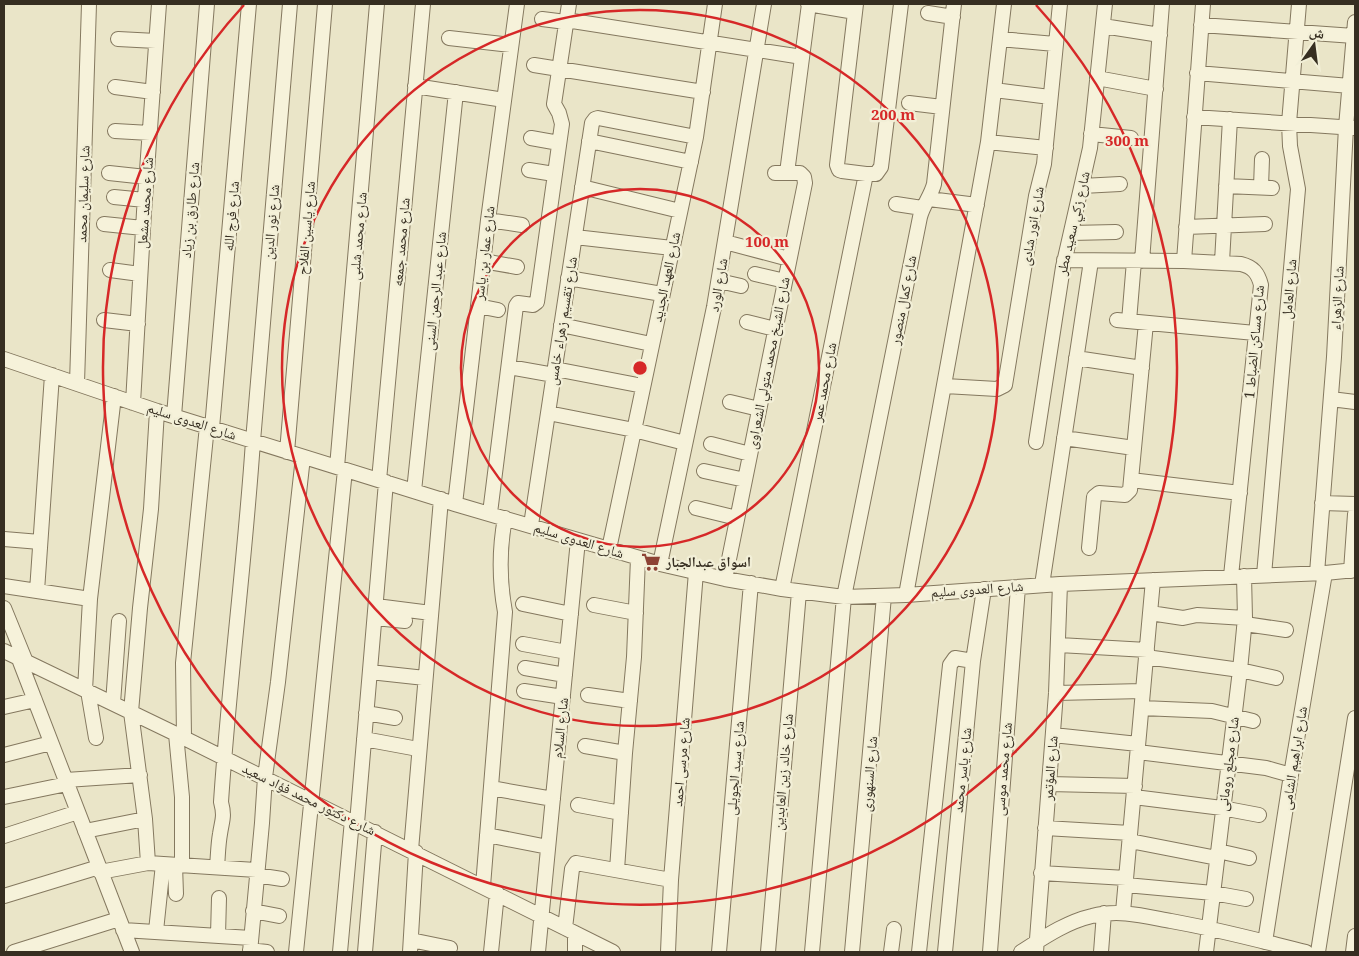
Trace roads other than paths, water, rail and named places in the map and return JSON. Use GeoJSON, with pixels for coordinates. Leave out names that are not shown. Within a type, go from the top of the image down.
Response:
{"type":"FeatureCollection","features":[{"type":"Feature","properties":{"kind":"street","name":"شارع سليمان محمد"},"geometry":{"type":"LineString","coordinates":[[77,383],[89,4]]}},
{"type":"Feature","properties":{"kind":"street","name":"شارع محمد مشعل"},"geometry":{"type":"LineString","coordinates":[[133,403],[146,177],[159,4]]}},
{"type":"Feature","properties":{"kind":"street","name":"شارع طارق بن زياد"},"geometry":{"type":"LineString","coordinates":[[174,416],[206,4]]}},
{"type":"Feature","properties":{"kind":"street","name":"شارع فرج الله"},"geometry":{"type":"LineString","coordinates":[[173,864],[182,798],[180,735],[183,664],[210,427],[249,4]]}},
{"type":"Feature","properties":{"kind":"street","name":"شارع نور الدين"},"geometry":{"type":"LineString","coordinates":[[218,866],[220,832],[224,812],[221,802],[232,660],[248,508],[290,4]]}},
{"type":"Feature","properties":{"kind":"street","name":"شارع ياسين الفلاح"},"geometry":{"type":"LineString","coordinates":[[287,452],[325,4]]}},
{"type":"Feature","properties":{"kind":"street","name":"شارع محمد شلبى"},"geometry":{"type":"LineString","coordinates":[[296,952],[341,468],[377,4]]}},
{"type":"Feature","properties":{"kind":"street","name":"شارع محمد جمعه"},"geometry":{"type":"LineString","coordinates":[[340,952],[370,672],[382,481],[423,4]]}},
{"type":"Feature","properties":{"kind":"street","name":"شارع عمار بن ياسر"},"geometry":{"type":"LineString","coordinates":[[455,504],[488,220],[517,4]]}},
{"type":"Feature","properties":{"kind":"street"},"geometry":{"type":"LineString","coordinates":[[490,513],[516,305],[518,303],[534,305],[536,301],[559,143],[561,118],[554,104],[569,4]]}},
{"type":"Feature","properties":{"kind":"street","name":"شارع العهد الجديد"},"geometry":{"type":"LineString","coordinates":[[609,549],[696,137],[715,4]]}},
{"type":"Feature","properties":{"kind":"street","name":"شارع الورد"},"geometry":{"type":"LineString","coordinates":[[660,564],[719,281],[764,4]]}},
{"type":"Feature","properties":{"kind":"street"},"geometry":{"type":"LineString","coordinates":[[542,18],[709,42],[802,58],[808,4],[855,8],[837,165],[839,170],[842,171],[876,174],[881,167],[901,4]]}},
{"type":"Feature","properties":{"kind":"street"},"geometry":{"type":"LineString","coordinates":[[906,595],[988,142],[1004,4]]}},
{"type":"Feature","properties":{"kind":"street","name":"شارع انور شادى"},"geometry":{"type":"LineString","coordinates":[[944,386],[997,389],[1005,385],[1036,196],[1044,164],[1060,4]]}},
{"type":"Feature","properties":{"kind":"street","name":"شارع زكي سعيد مطر"},"geometry":{"type":"LineString","coordinates":[[1036,442],[1064,260],[1082,186],[1091,134],[1105,4]]}},
{"type":"Feature","properties":{"kind":"street"},"geometry":{"type":"LineString","coordinates":[[1162,4],[1156,89],[1138,261],[1123,321],[1255,333]]}},
{"type":"Feature","properties":{"kind":"street"},"geometry":{"type":"LineString","coordinates":[[1184,261],[1203,4]]}},
{"type":"Feature","properties":{"kind":"street","name":"شارع العامل"},"geometry":{"type":"LineString","coordinates":[[1264,574],[1298,189],[1290,146],[1289,123],[1299,4]]}},
{"type":"Feature","properties":{"kind":"street"},"geometry":{"type":"LineString","coordinates":[[928,13],[954,10]]}},
{"type":"Feature","properties":{"kind":"street","name":"شارع كمال منصور"},"geometry":{"type":"LineString","coordinates":[[812,952],[844,597],[925,204],[934,184],[954,10]]}},
{"type":"Feature","properties":{"kind":"street"},"geometry":{"type":"LineString","coordinates":[[1201,25],[1297,32],[1355,29]]}},
{"type":"Feature","properties":{"kind":"street"},"geometry":{"type":"LineString","coordinates":[[1102,26],[1160,35]]}},
{"type":"Feature","properties":{"kind":"street","name":"شارع الزهراء"},"geometry":{"type":"LineString","coordinates":[[1321,573],[1322,503],[1351,127],[1350,86],[1355,29]]}},
{"type":"Feature","properties":{"kind":"street"},"geometry":{"type":"LineString","coordinates":[[449,38],[511,45]]}},
{"type":"Feature","properties":{"kind":"street"},"geometry":{"type":"LineString","coordinates":[[118,39],[156,41]]}},
{"type":"Feature","properties":{"kind":"street"},"geometry":{"type":"LineString","coordinates":[[1000,39],[1056,44]]}},
{"type":"Feature","properties":{"kind":"street","name":"شارع الشيخ محمد متولي الشعراوى"},"geometry":{"type":"LineString","coordinates":[[725,579],[805,180],[800,174],[781,173],[802,58]]}},
{"type":"Feature","properties":{"kind":"street"},"geometry":{"type":"LineString","coordinates":[[534,65],[703,92]]}},
{"type":"Feature","properties":{"kind":"street"},"geometry":{"type":"LineString","coordinates":[[1197,73],[1350,86]]}},
{"type":"Feature","properties":{"kind":"street"},"geometry":{"type":"LineString","coordinates":[[1097,78],[1156,89]]}},
{"type":"Feature","properties":{"kind":"street"},"geometry":{"type":"LineString","coordinates":[[415,86],[504,100]]}},
{"type":"Feature","properties":{"kind":"street"},"geometry":{"type":"LineString","coordinates":[[115,87],[152,92]]}},
{"type":"Feature","properties":{"kind":"street"},"geometry":{"type":"LineString","coordinates":[[994,90],[1050,97]]}},
{"type":"Feature","properties":{"kind":"street","name":"شارع عبد الرحمن السنى"},"geometry":{"type":"LineString","coordinates":[[414,491],[456,92]]}},
{"type":"Feature","properties":{"kind":"street"},"geometry":{"type":"LineString","coordinates":[[909,103],[942,107]]}},
{"type":"Feature","properties":{"kind":"street"},"geometry":{"type":"LineString","coordinates":[[1194,117],[1351,127]]}},
{"type":"Feature","properties":{"kind":"street","name":"شارع تقسيم زهراء خامس"},"geometry":{"type":"LineString","coordinates":[[531,525],[592,123],[595,119],[696,137]]}},
{"type":"Feature","properties":{"kind":"street"},"geometry":{"type":"LineString","coordinates":[[1222,262],[1230,119]]}},
{"type":"Feature","properties":{"kind":"street"},"geometry":{"type":"LineString","coordinates":[[115,131],[150,133]]}},
{"type":"Feature","properties":{"kind":"street"},"geometry":{"type":"LineString","coordinates":[[1091,134],[1130,138]]}},
{"type":"Feature","properties":{"kind":"street"},"geometry":{"type":"LineString","coordinates":[[531,138],[559,143]]}},
{"type":"Feature","properties":{"kind":"street"},"geometry":{"type":"LineString","coordinates":[[589,141],[691,162]]}},
{"type":"Feature","properties":{"kind":"street"},"geometry":{"type":"LineString","coordinates":[[988,142],[1046,148]]}},
{"type":"Feature","properties":{"kind":"street"},"geometry":{"type":"LineString","coordinates":[[1226,186],[1266,187],[1262,159]]}},
{"type":"Feature","properties":{"kind":"street"},"geometry":{"type":"LineString","coordinates":[[528,170],[554,174]]}},
{"type":"Feature","properties":{"kind":"street"},"geometry":{"type":"LineString","coordinates":[[109,173],[146,177]]}},
{"type":"Feature","properties":{"kind":"street","name":"شارع محمد عمر"},"geometry":{"type":"LineString","coordinates":[[782,589],[866,174]]}},
{"type":"Feature","properties":{"kind":"street"},"geometry":{"type":"LineString","coordinates":[[1082,186],[1120,184]]}},
{"type":"Feature","properties":{"kind":"street"},"geometry":{"type":"LineString","coordinates":[[582,187],[680,211]]}},
{"type":"Feature","properties":{"kind":"street"},"geometry":{"type":"LineString","coordinates":[[114,197],[145,200]]}},
{"type":"Feature","properties":{"kind":"street"},"geometry":{"type":"LineString","coordinates":[[896,204],[977,205]]}},
{"type":"Feature","properties":{"kind":"street"},"geometry":{"type":"LineString","coordinates":[[488,220],[522,225]]}},
{"type":"Feature","properties":{"kind":"street"},"geometry":{"type":"LineString","coordinates":[[104,224],[143,228]]}},
{"type":"Feature","properties":{"kind":"street"},"geometry":{"type":"LineString","coordinates":[[1186,227],[1265,224]]}},
{"type":"Feature","properties":{"kind":"street"},"geometry":{"type":"LineString","coordinates":[[1071,233],[1116,232]]}},
{"type":"Feature","properties":{"kind":"street"},"geometry":{"type":"LineString","coordinates":[[574,237],[672,248]]}},
{"type":"Feature","properties":{"kind":"street"},"geometry":{"type":"LineString","coordinates":[[726,242],[789,259]]}},
{"type":"Feature","properties":{"kind":"street","name":"شارع مساكن الضباط 1"},"geometry":{"type":"LineString","coordinates":[[1064,260],[1222,262],[1248,266],[1258,276],[1261,285],[1240,493],[1238,576]]}},
{"type":"Feature","properties":{"kind":"street"},"geometry":{"type":"LineString","coordinates":[[483,261],[517,268]]}},
{"type":"Feature","properties":{"kind":"street"},"geometry":{"type":"LineString","coordinates":[[1042,585],[1090,261]]}},
{"type":"Feature","properties":{"kind":"street"},"geometry":{"type":"LineString","coordinates":[[110,270],[140,274]]}},
{"type":"Feature","properties":{"kind":"street"},"geometry":{"type":"LineString","coordinates":[[755,274],[785,281]]}},
{"type":"Feature","properties":{"kind":"street"},"geometry":{"type":"LineString","coordinates":[[568,278],[662,294]]}},
{"type":"Feature","properties":{"kind":"street"},"geometry":{"type":"LineString","coordinates":[[719,281],[741,286]]}},
{"type":"Feature","properties":{"kind":"street"},"geometry":{"type":"LineString","coordinates":[[478,306],[498,310]]}},
{"type":"Feature","properties":{"kind":"street"},"geometry":{"type":"LineString","coordinates":[[104,320],[138,324]]}},
{"type":"Feature","properties":{"kind":"street"},"geometry":{"type":"LineString","coordinates":[[747,322],[775,329]]}},
{"type":"Feature","properties":{"kind":"street"},"geometry":{"type":"LineString","coordinates":[[1090,548],[1094,497],[1099,493],[1125,495],[1129,492],[1146,323]]}},
{"type":"Feature","properties":{"kind":"street"},"geometry":{"type":"LineString","coordinates":[[562,325],[652,344]]}},
{"type":"Feature","properties":{"kind":"street"},"geometry":{"type":"LineString","coordinates":[[1076,358],[1142,368]]}},
{"type":"Feature","properties":{"kind":"street","name":"شارع العدوى سليم"},"geometry":{"type":"LineString","coordinates":[[4,359],[133,403],[287,452],[638,558],[725,579],[799,592],[844,597],[884,596],[1018,586],[1353,571]]}},
{"type":"Feature","properties":{"kind":"street"},"geometry":{"type":"LineString","coordinates":[[509,367],[643,386]]}},
{"type":"Feature","properties":{"kind":"street"},"geometry":{"type":"LineString","coordinates":[[38,591],[52,375]]}},
{"type":"Feature","properties":{"kind":"street"},"geometry":{"type":"LineString","coordinates":[[96,738],[86,691],[90,599],[114,396]]}},
{"type":"Feature","properties":{"kind":"street"},"geometry":{"type":"LineString","coordinates":[[1331,399],[1355,402]]}},
{"type":"Feature","properties":{"kind":"street"},"geometry":{"type":"LineString","coordinates":[[730,402],[759,409]]}},
{"type":"Feature","properties":{"kind":"street"},"geometry":{"type":"LineString","coordinates":[[148,863],[145,819],[131,712],[151,509],[157,410]]}},
{"type":"Feature","properties":{"kind":"street"},"geometry":{"type":"LineString","coordinates":[[548,413],[634,430],[686,443]]}},
{"type":"Feature","properties":{"kind":"street"},"geometry":{"type":"LineString","coordinates":[[1064,438],[1134,448]]}},
{"type":"Feature","properties":{"kind":"street"},"geometry":{"type":"LineString","coordinates":[[711,444],[750,454]]}},
{"type":"Feature","properties":{"kind":"street"},"geometry":{"type":"LineString","coordinates":[[250,947],[265,777],[278,682],[303,457]]}},
{"type":"Feature","properties":{"kind":"street"},"geometry":{"type":"LineString","coordinates":[[704,471],[745,480]]}},
{"type":"Feature","properties":{"kind":"street"},"geometry":{"type":"LineString","coordinates":[[1131,480],[1240,493]]}},
{"type":"Feature","properties":{"kind":"street"},"geometry":{"type":"LineString","coordinates":[[441,499],[418,749],[411,946],[450,948]]}},
{"type":"Feature","properties":{"kind":"street"},"geometry":{"type":"LineString","coordinates":[[1322,503],[1355,504]]}},
{"type":"Feature","properties":{"kind":"street"},"geometry":{"type":"LineString","coordinates":[[696,508],[737,518]]}},
{"type":"Feature","properties":{"kind":"street"},"geometry":{"type":"LineString","coordinates":[[1353,571],[1355,514]]}},
{"type":"Feature","properties":{"kind":"street"},"geometry":{"type":"LineString","coordinates":[[483,886],[505,612],[500,564],[501,540],[505,518]]}},
{"type":"Feature","properties":{"kind":"street"},"geometry":{"type":"LineString","coordinates":[[4,539],[40,542]]}},
{"type":"Feature","properties":{"kind":"street","name":"شارع السلام"},"geometry":{"type":"LineString","coordinates":[[538,952],[578,540]]}},
{"type":"Feature","properties":{"kind":"street"},"geometry":{"type":"LineString","coordinates":[[617,870],[634,657],[638,558]]}},
{"type":"Feature","properties":{"kind":"street","name":"شارع مرسى احمد"},"geometry":{"type":"LineString","coordinates":[[668,952],[671,880],[696,572]]}},
{"type":"Feature","properties":{"kind":"street","name":"شارع ابراهيم الشامى"},"geometry":{"type":"LineString","coordinates":[[1265,942],[1321,573]]}},
{"type":"Feature","properties":{"kind":"street","name":"شارع مجلع رومانى"},"geometry":{"type":"LineString","coordinates":[[1206,952],[1245,621],[1238,576]]}},
{"type":"Feature","properties":{"kind":"street"},"geometry":{"type":"LineString","coordinates":[[1124,912],[1153,580]]}},
{"type":"Feature","properties":{"kind":"street","name":"شارع سيد الجويلى"},"geometry":{"type":"LineString","coordinates":[[718,952],[751,583]]}},
{"type":"Feature","properties":{"kind":"street","name":"شارع المؤتمر"},"geometry":{"type":"LineString","coordinates":[[1036,947],[1056,693],[1060,584]]}},
{"type":"Feature","properties":{"kind":"street"},"geometry":{"type":"LineString","coordinates":[[4,586],[90,599]]}},
{"type":"Feature","properties":{"kind":"street","name":"شارع محمد موسى"},"geometry":{"type":"LineString","coordinates":[[990,952],[1018,586]]}},
{"type":"Feature","properties":{"kind":"street","name":"شارع ياسر محمد"},"geometry":{"type":"LineString","coordinates":[[945,952],[973,661],[984,589]]}},
{"type":"Feature","properties":{"kind":"street","name":"شارع خالد زين العابدين"},"geometry":{"type":"LineString","coordinates":[[768,952],[799,592]]}},
{"type":"Feature","properties":{"kind":"street","name":"شارع السنهورى"},"geometry":{"type":"LineString","coordinates":[[852,952],[884,596]]}},
{"type":"Feature","properties":{"kind":"street"},"geometry":{"type":"LineString","coordinates":[[522,604],[571,614]]}},
{"type":"Feature","properties":{"kind":"street"},"geometry":{"type":"LineString","coordinates":[[594,605],[636,613]]}},
{"type":"Feature","properties":{"kind":"street"},"geometry":{"type":"LineString","coordinates":[[4,608],[13,657],[35,700],[132,952]]}},
{"type":"Feature","properties":{"kind":"street"},"geometry":{"type":"LineString","coordinates":[[375,612],[431,613]]}},
{"type":"Feature","properties":{"kind":"street"},"geometry":{"type":"LineString","coordinates":[[375,612],[405,621]]}},
{"type":"Feature","properties":{"kind":"street"},"geometry":{"type":"LineString","coordinates":[[1150,613],[1182,618],[1201,615],[1245,621],[1286,630]]}},
{"type":"Feature","properties":{"kind":"street"},"geometry":{"type":"LineString","coordinates":[[113,703],[119,621]]}},
{"type":"Feature","properties":{"kind":"street"},"geometry":{"type":"LineString","coordinates":[[523,644],[567,652]]}},
{"type":"Feature","properties":{"kind":"street"},"geometry":{"type":"LineString","coordinates":[[1059,645],[1147,653],[1276,678]]}},
{"type":"Feature","properties":{"kind":"street","name":"شارع دكتور محمد فؤاد سعيد"},"geometry":{"type":"LineString","coordinates":[[13,657],[180,735],[612,952]]}},
{"type":"Feature","properties":{"kind":"street"},"geometry":{"type":"LineString","coordinates":[[919,952],[950,664],[955,658],[973,661]]}},
{"type":"Feature","properties":{"kind":"street"},"geometry":{"type":"LineString","coordinates":[[524,668],[565,675]]}},
{"type":"Feature","properties":{"kind":"street"},"geometry":{"type":"LineString","coordinates":[[370,672],[425,678]]}},
{"type":"Feature","properties":{"kind":"street"},"geometry":{"type":"LineString","coordinates":[[524,691],[563,697]]}},
{"type":"Feature","properties":{"kind":"street"},"geometry":{"type":"LineString","coordinates":[[1056,693],[1143,691]]}},
{"type":"Feature","properties":{"kind":"street"},"geometry":{"type":"LineString","coordinates":[[588,695],[630,701]]}},
{"type":"Feature","properties":{"kind":"street"},"geometry":{"type":"LineString","coordinates":[[4,707],[35,700]]}},
{"type":"Feature","properties":{"kind":"street"},"geometry":{"type":"LineString","coordinates":[[1142,708],[1212,711],[1253,721]]}},
{"type":"Feature","properties":{"kind":"street"},"geometry":{"type":"LineString","coordinates":[[366,713],[395,718]]}},
{"type":"Feature","properties":{"kind":"street"},"geometry":{"type":"LineString","coordinates":[[1318,952],[1355,718]]}},
{"type":"Feature","properties":{"kind":"street"},"geometry":{"type":"LineString","coordinates":[[1053,736],[1266,768],[1291,775]]}},
{"type":"Feature","properties":{"kind":"street"},"geometry":{"type":"LineString","coordinates":[[364,739],[418,749]]}},
{"type":"Feature","properties":{"kind":"street"},"geometry":{"type":"LineString","coordinates":[[4,755],[52,743]]}},
{"type":"Feature","properties":{"kind":"street"},"geometry":{"type":"LineString","coordinates":[[585,746],[625,753]]}},
{"type":"Feature","properties":{"kind":"street"},"geometry":{"type":"LineString","coordinates":[[4,797],[66,782],[140,775]]}},
{"type":"Feature","properties":{"kind":"street"},"geometry":{"type":"LineString","coordinates":[[1048,784],[1134,792],[1259,815]]}},
{"type":"Feature","properties":{"kind":"street"},"geometry":{"type":"LineString","coordinates":[[491,788],[553,799]]}},
{"type":"Feature","properties":{"kind":"street"},"geometry":{"type":"LineString","coordinates":[[578,805],[621,813]]}},
{"type":"Feature","properties":{"kind":"street"},"geometry":{"type":"LineString","coordinates":[[4,836],[78,812]]}},
{"type":"Feature","properties":{"kind":"street"},"geometry":{"type":"LineString","coordinates":[[85,832],[145,819]]}},
{"type":"Feature","properties":{"kind":"street"},"geometry":{"type":"LineString","coordinates":[[1045,828],[1130,837],[1217,854],[1249,858]]}},
{"type":"Feature","properties":{"kind":"street"},"geometry":{"type":"LineString","coordinates":[[365,952],[376,832]]}},
{"type":"Feature","properties":{"kind":"street"},"geometry":{"type":"LineString","coordinates":[[487,835],[548,846]]}},
{"type":"Feature","properties":{"kind":"street"},"geometry":{"type":"LineString","coordinates":[[4,896],[99,869],[148,863],[218,866],[282,878]]}},
{"type":"Feature","properties":{"kind":"street"},"geometry":{"type":"LineString","coordinates":[[575,952],[570,930],[573,866],[579,863],[671,880]]}},
{"type":"Feature","properties":{"kind":"street"},"geometry":{"type":"LineString","coordinates":[[173,864],[176,894]]}},
{"type":"Feature","properties":{"kind":"street"},"geometry":{"type":"LineString","coordinates":[[156,931],[173,864]]}},
{"type":"Feature","properties":{"kind":"street"},"geometry":{"type":"LineString","coordinates":[[1041,873],[1213,893],[1246,899]]}},
{"type":"Feature","properties":{"kind":"street"},"geometry":{"type":"LineString","coordinates":[[491,952],[497,893]]}},
{"type":"Feature","properties":{"kind":"street"},"geometry":{"type":"LineString","coordinates":[[218,935],[219,898]]}},
{"type":"Feature","properties":{"kind":"street"},"geometry":{"type":"LineString","coordinates":[[253,911],[279,916]]}},
{"type":"Feature","properties":{"kind":"street"},"geometry":{"type":"LineString","coordinates":[[1021,952],[1036,947],[1067,924],[1104,913],[1124,912],[1209,928],[1298,951]]}},
{"type":"Feature","properties":{"kind":"street"},"geometry":{"type":"LineString","coordinates":[[1101,952],[1104,913]]}},
{"type":"Feature","properties":{"kind":"street"},"geometry":{"type":"LineString","coordinates":[[14,952],[121,924],[156,931],[218,935],[267,952]]}},
{"type":"Feature","properties":{"kind":"street"},"geometry":{"type":"LineString","coordinates":[[891,952],[894,929]]}},
{"type":"Feature","properties":{"kind":"street"},"geometry":{"type":"LineString","coordinates":[[1353,952],[1355,936]]}},
{"type":"Feature","properties":{"kind":"place","name":"اسواق عبدالجبار"},"geometry":{"type":"Point","coordinates":[651,562]}}]}
